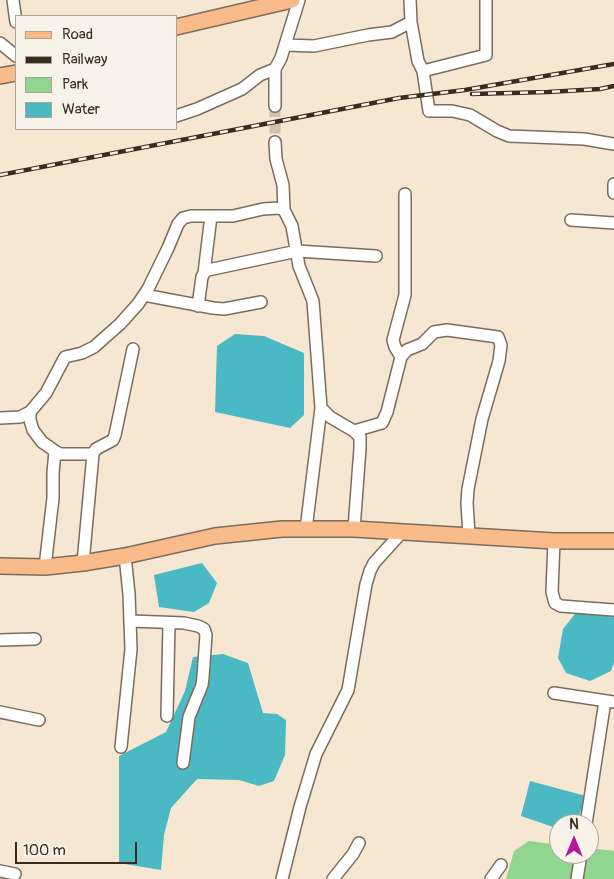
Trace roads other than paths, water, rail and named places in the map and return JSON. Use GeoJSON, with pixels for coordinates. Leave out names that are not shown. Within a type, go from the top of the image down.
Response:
{"type":"FeatureCollection","features":[{"type":"Feature","properties":{"kind":"main road"},"geometry":{"type":"LineString","coordinates":[[178,27],[292,0]]}},
{"type":"Feature","properties":{"kind":"main road"},"geometry":{"type":"LineString","coordinates":[[0,76],[15,73]]}},
{"type":"Feature","properties":{"kind":"main road"},"geometry":{"type":"LineString","coordinates":[[0,566],[44,567],[83,563],[125,556],[215,536],[263,530],[354,529],[554,541],[614,541]]}},
{"type":"Feature","properties":{"kind":"street"},"geometry":{"type":"LineString","coordinates":[[14,0],[15,15]]}},
{"type":"Feature","properties":{"kind":"street"},"geometry":{"type":"LineString","coordinates":[[178,115],[242,89],[260,75],[275,69],[279,65],[286,45],[299,0]]}},
{"type":"Feature","properties":{"kind":"street"},"geometry":{"type":"LineString","coordinates":[[410,0],[411,22],[418,61],[423,71],[430,111],[452,111],[470,115],[509,136],[584,139],[614,144]]}},
{"type":"Feature","properties":{"kind":"street"},"geometry":{"type":"LineString","coordinates":[[423,71],[486,55],[486,0]]}},
{"type":"Feature","properties":{"kind":"street"},"geometry":{"type":"LineString","coordinates":[[286,45],[326,45],[368,35],[392,32],[411,22]]}},
{"type":"Feature","properties":{"kind":"street"},"geometry":{"type":"LineString","coordinates":[[0,43],[15,55]]}},
{"type":"Feature","properties":{"kind":"street"},"geometry":{"type":"LineString","coordinates":[[275,69],[275,106]]}},
{"type":"Feature","properties":{"kind":"street"},"geometry":{"type":"LineString","coordinates":[[276,142],[276,159],[283,185],[284,210],[292,226],[300,272],[313,301],[321,408],[306,529]]}},
{"type":"Feature","properties":{"kind":"street"},"geometry":{"type":"LineString","coordinates":[[614,184],[614,194]]}},
{"type":"Feature","properties":{"kind":"street"},"geometry":{"type":"LineString","coordinates":[[401,357],[393,340],[404,303],[406,286],[405,194]]}},
{"type":"Feature","properties":{"kind":"street"},"geometry":{"type":"LineString","coordinates":[[0,418],[20,417],[30,412],[46,393],[65,357],[82,353],[103,341],[138,304],[168,248],[178,224],[183,218],[191,216],[238,215],[270,207],[284,210]]}},
{"type":"Feature","properties":{"kind":"street"},"geometry":{"type":"LineString","coordinates":[[198,306],[204,273],[210,216]]}},
{"type":"Feature","properties":{"kind":"street"},"geometry":{"type":"LineString","coordinates":[[571,220],[614,223]]}},
{"type":"Feature","properties":{"kind":"street"},"geometry":{"type":"LineString","coordinates":[[204,273],[215,268],[296,251],[376,256]]}},
{"type":"Feature","properties":{"kind":"street"},"geometry":{"type":"LineString","coordinates":[[144,295],[198,306],[224,308],[261,302]]}},
{"type":"Feature","properties":{"kind":"street"},"geometry":{"type":"LineString","coordinates":[[354,431],[378,425],[384,419],[401,357],[408,350],[422,344],[434,332],[439,330],[492,336],[500,340],[499,361],[482,419],[468,489],[469,535]]}},
{"type":"Feature","properties":{"kind":"street"},"geometry":{"type":"LineString","coordinates":[[83,563],[93,454],[96,449],[112,440],[115,436],[133,349]]}},
{"type":"Feature","properties":{"kind":"street"},"geometry":{"type":"LineString","coordinates":[[321,408],[360,436],[354,529]]}},
{"type":"Feature","properties":{"kind":"street"},"geometry":{"type":"LineString","coordinates":[[30,412],[33,430],[42,442],[55,451],[60,454],[93,454]]}},
{"type":"Feature","properties":{"kind":"street"},"geometry":{"type":"LineString","coordinates":[[44,567],[53,498],[55,451]]}},
{"type":"Feature","properties":{"kind":"street"},"geometry":{"type":"LineString","coordinates":[[282,879],[300,807],[316,754],[348,690],[366,584],[370,571],[374,563],[403,531]]}},
{"type":"Feature","properties":{"kind":"street"},"geometry":{"type":"LineString","coordinates":[[554,541],[552,592],[555,603],[561,606],[614,610]]}},
{"type":"Feature","properties":{"kind":"street"},"geometry":{"type":"LineString","coordinates":[[121,747],[129,676],[131,621],[125,556]]}},
{"type":"Feature","properties":{"kind":"street"},"geometry":{"type":"LineString","coordinates":[[131,621],[198,626],[204,630],[206,635],[204,677],[189,718],[183,763]]}},
{"type":"Feature","properties":{"kind":"street"},"geometry":{"type":"LineString","coordinates":[[167,716],[169,623]]}},
{"type":"Feature","properties":{"kind":"street"},"geometry":{"type":"LineString","coordinates":[[0,640],[35,639]]}},
{"type":"Feature","properties":{"kind":"street"},"geometry":{"type":"LineString","coordinates":[[554,693],[610,702],[588,814]]}},
{"type":"Feature","properties":{"kind":"street"},"geometry":{"type":"LineString","coordinates":[[0,712],[39,720]]}},
{"type":"Feature","properties":{"kind":"street"},"geometry":{"type":"LineString","coordinates":[[333,879],[359,844]]}},
{"type":"Feature","properties":{"kind":"street"},"geometry":{"type":"LineString","coordinates":[[577,879],[579,864]]}},
{"type":"Feature","properties":{"kind":"street"},"geometry":{"type":"LineString","coordinates":[[491,879],[501,865]]}},
{"type":"Feature","properties":{"kind":"street"},"geometry":{"type":"LineString","coordinates":[[0,871],[15,874]]}},
{"type":"Feature","properties":{"kind":"water"},"geometry":{"type":"Polygon","coordinates":[[[235,334],[264,336],[304,353],[304,415],[290,428],[215,412],[217,346],[235,334]]]}},
{"type":"Feature","properties":{"kind":"water"},"geometry":{"type":"Polygon","coordinates":[[[202,563],[217,583],[209,603],[194,612],[159,607],[154,575],[202,563]]]}},
{"type":"Feature","properties":{"kind":"water"},"geometry":{"type":"Polygon","coordinates":[[[578,610],[614,613],[614,663],[611,671],[590,681],[566,673],[558,658],[563,629],[578,610]]]}},
{"type":"Feature","properties":{"kind":"water"},"geometry":{"type":"Polygon","coordinates":[[[223,654],[248,663],[263,713],[277,714],[286,720],[285,755],[274,781],[259,786],[239,780],[197,779],[171,808],[164,835],[161,870],[119,863],[119,756],[166,732],[185,691],[193,657],[223,654]]]}},
{"type":"Feature","properties":{"kind":"water"},"geometry":{"type":"Polygon","coordinates":[[[530,781],[586,796],[580,814],[549,814],[549,826],[521,816],[530,781]]]}},
{"type":"Feature","properties":{"kind":"tunnel"},"geometry":{"type":"LineString","coordinates":[[275,106],[275,142]]}},
{"type":"Feature","properties":{"kind":"railway"},"geometry":{"type":"LineString","coordinates":[[0,175],[399,98],[465,90],[614,64]]}},
{"type":"Feature","properties":{"kind":"railway"},"geometry":{"type":"LineString","coordinates":[[472,94],[548,92],[600,89],[614,86]]}}]}
